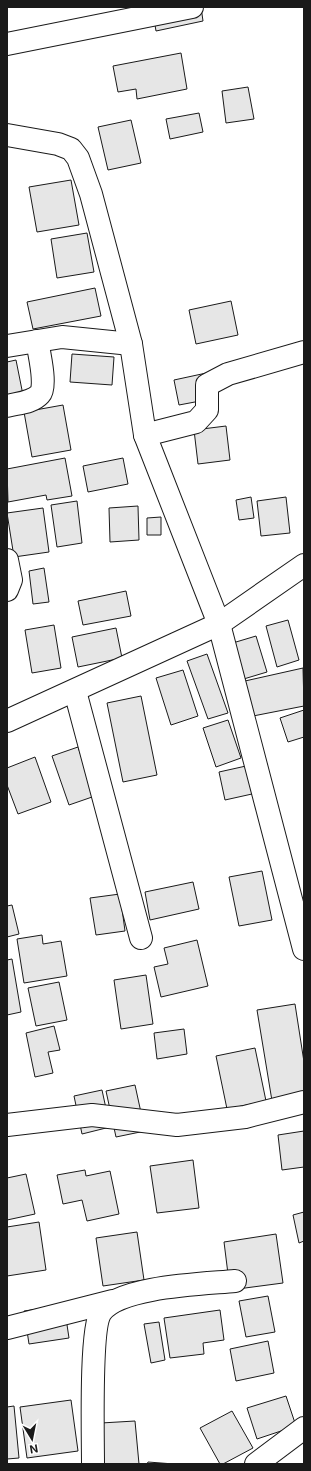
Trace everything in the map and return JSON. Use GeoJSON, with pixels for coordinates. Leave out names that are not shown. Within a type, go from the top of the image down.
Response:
{"type":"FeatureCollection","features":[{"type":"Feature","properties":{"kind":"street"},"geometry":{"type":"LineString","coordinates":[[7,44],[192,7]]}},
{"type":"Feature","properties":{"kind":"street"},"geometry":{"type":"LineString","coordinates":[[7,135],[58,144],[71,149],[78,158],[91,194],[131,344],[146,435],[219,624],[300,918],[304,949]]}},
{"type":"Feature","properties":{"kind":"street"},"geometry":{"type":"LineString","coordinates":[[7,346],[62,337],[131,344]]}},
{"type":"Feature","properties":{"kind":"street"},"geometry":{"type":"LineString","coordinates":[[7,406],[27,402],[40,394],[44,387],[37,341]]}},
{"type":"Feature","properties":{"kind":"street"},"geometry":{"type":"LineString","coordinates":[[146,435],[196,422],[207,410],[208,385],[228,374],[304,352]]}},
{"type":"Feature","properties":{"kind":"street"},"geometry":{"type":"LineString","coordinates":[[7,560],[11,580],[7,590]]}},
{"type":"Feature","properties":{"kind":"street"},"geometry":{"type":"LineString","coordinates":[[7,721],[219,624],[304,565]]}},
{"type":"Feature","properties":{"kind":"street"},"geometry":{"type":"LineString","coordinates":[[75,691],[141,938]]}},
{"type":"Feature","properties":{"kind":"street"},"geometry":{"type":"LineString","coordinates":[[7,1125],[92,1114],[177,1125],[245,1116],[304,1102]]}},
{"type":"Feature","properties":{"kind":"street"},"geometry":{"type":"LineString","coordinates":[[7,1328],[113,1301],[142,1291],[235,1281]]}},
{"type":"Feature","properties":{"kind":"street"},"geometry":{"type":"LineString","coordinates":[[93,1464],[95,1334],[100,1313],[113,1301]]}},
{"type":"Feature","properties":{"kind":"street"},"geometry":{"type":"LineString","coordinates":[[256,1464],[304,1428]]}},
{"type":"Feature","properties":{"kind":"building"},"geometry":{"type":"Polygon","coordinates":[[[152,7],[201,7],[203,21],[156,31],[152,7]]]}},
{"type":"Feature","properties":{"kind":"building"},"geometry":{"type":"Polygon","coordinates":[[[181,53],[187,89],[137,99],[136,89],[118,92],[113,66],[181,53]]]}},
{"type":"Feature","properties":{"kind":"building"},"geometry":{"type":"Polygon","coordinates":[[[248,87],[254,119],[226,123],[222,91],[248,87]]]}},
{"type":"Feature","properties":{"kind":"building"},"geometry":{"type":"Polygon","coordinates":[[[199,113],[203,132],[170,139],[166,119],[199,113]]]}},
{"type":"Feature","properties":{"kind":"building"},"geometry":{"type":"Polygon","coordinates":[[[131,120],[141,163],[108,170],[98,127],[131,120]]]}},
{"type":"Feature","properties":{"kind":"building"},"geometry":{"type":"Polygon","coordinates":[[[71,180],[79,225],[37,232],[29,187],[71,180]]]}},
{"type":"Feature","properties":{"kind":"building"},"geometry":{"type":"Polygon","coordinates":[[[87,233],[94,272],[57,278],[51,239],[87,233]]]}},
{"type":"Feature","properties":{"kind":"building"},"geometry":{"type":"Polygon","coordinates":[[[95,288],[101,316],[33,329],[27,302],[95,288]]]}},
{"type":"Feature","properties":{"kind":"building"},"geometry":{"type":"Polygon","coordinates":[[[231,301],[238,335],[196,344],[189,310],[231,301]]]}},
{"type":"Feature","properties":{"kind":"building"},"geometry":{"type":"Polygon","coordinates":[[[72,354],[114,357],[112,385],[70,382],[72,354]]]}},
{"type":"Feature","properties":{"kind":"building"},"geometry":{"type":"Polygon","coordinates":[[[16,360],[23,395],[7,398],[7,362],[16,360]]]}},
{"type":"Feature","properties":{"kind":"building"},"geometry":{"type":"Polygon","coordinates":[[[211,372],[216,398],[179,405],[174,380],[211,372]]]}},
{"type":"Feature","properties":{"kind":"building"},"geometry":{"type":"Polygon","coordinates":[[[63,405],[71,450],[32,457],[24,412],[63,405]]]}},
{"type":"Feature","properties":{"kind":"building"},"geometry":{"type":"Polygon","coordinates":[[[226,426],[230,460],[198,464],[194,430],[226,426]]]}},
{"type":"Feature","properties":{"kind":"building"},"geometry":{"type":"Polygon","coordinates":[[[65,458],[72,496],[47,500],[46,495],[8,502],[7,469],[65,458]]]}},
{"type":"Feature","properties":{"kind":"building"},"geometry":{"type":"Polygon","coordinates":[[[123,458],[128,484],[88,492],[83,466],[123,458]]]}},
{"type":"Feature","properties":{"kind":"building"},"geometry":{"type":"Polygon","coordinates":[[[251,497],[254,518],[239,520],[236,500],[251,497]]]}},
{"type":"Feature","properties":{"kind":"building"},"geometry":{"type":"Polygon","coordinates":[[[286,497],[290,533],[261,536],[257,501],[286,497]]]}},
{"type":"Feature","properties":{"kind":"building"},"geometry":{"type":"Polygon","coordinates":[[[77,501],[82,543],[57,547],[51,505],[77,501]]]}},
{"type":"Feature","properties":{"kind":"building"},"geometry":{"type":"Polygon","coordinates":[[[138,506],[139,540],[110,542],[109,508],[138,506]]]}},
{"type":"Feature","properties":{"kind":"building"},"geometry":{"type":"Polygon","coordinates":[[[43,508],[49,552],[14,557],[7,513],[43,508]]]}},
{"type":"Feature","properties":{"kind":"building"},"geometry":{"type":"Polygon","coordinates":[[[161,517],[161,535],[147,535],[147,518],[161,517]]]}},
{"type":"Feature","properties":{"kind":"building"},"geometry":{"type":"Polygon","coordinates":[[[44,568],[49,602],[33,604],[29,571],[44,568]]]}},
{"type":"Feature","properties":{"kind":"building"},"geometry":{"type":"Polygon","coordinates":[[[126,591],[131,616],[83,625],[78,601],[126,591]]]}},
{"type":"Feature","properties":{"kind":"building"},"geometry":{"type":"Polygon","coordinates":[[[288,620],[299,660],[277,667],[266,626],[288,620]]]}},
{"type":"Feature","properties":{"kind":"building"},"geometry":{"type":"Polygon","coordinates":[[[54,625],[61,668],[32,673],[25,630],[54,625]]]}},
{"type":"Feature","properties":{"kind":"building"},"geometry":{"type":"Polygon","coordinates":[[[116,628],[122,658],[78,667],[72,637],[116,628]]]}},
{"type":"Feature","properties":{"kind":"building"},"geometry":{"type":"Polygon","coordinates":[[[256,636],[267,672],[237,681],[226,645],[256,636]]]}},
{"type":"Feature","properties":{"kind":"building"},"geometry":{"type":"Polygon","coordinates":[[[207,654],[228,713],[208,719],[187,661],[207,654]]]}},
{"type":"Feature","properties":{"kind":"building"},"geometry":{"type":"Polygon","coordinates":[[[303,668],[304,706],[253,716],[245,681],[303,668]]]}},
{"type":"Feature","properties":{"kind":"building"},"geometry":{"type":"Polygon","coordinates":[[[183,670],[198,716],[171,725],[156,678],[183,670]]]}},
{"type":"Feature","properties":{"kind":"building"},"geometry":{"type":"Polygon","coordinates":[[[141,696],[157,775],[123,782],[107,703],[141,696]]]}},
{"type":"Feature","properties":{"kind":"building"},"geometry":{"type":"Polygon","coordinates":[[[304,710],[304,737],[288,742],[280,718],[304,710]]]}},
{"type":"Feature","properties":{"kind":"building"},"geometry":{"type":"Polygon","coordinates":[[[228,720],[241,758],[216,767],[203,728],[228,720]]]}},
{"type":"Feature","properties":{"kind":"building"},"geometry":{"type":"Polygon","coordinates":[[[78,747],[95,796],[69,805],[52,756],[78,747]]]}},
{"type":"Feature","properties":{"kind":"building"},"geometry":{"type":"Polygon","coordinates":[[[35,757],[51,802],[18,814],[7,785],[7,768],[35,757]]]}},
{"type":"Feature","properties":{"kind":"building"},"geometry":{"type":"Polygon","coordinates":[[[246,766],[252,794],[225,800],[219,772],[246,766]]]}},
{"type":"Feature","properties":{"kind":"building"},"geometry":{"type":"Polygon","coordinates":[[[262,871],[272,920],[239,926],[229,877],[262,871]]]}},
{"type":"Feature","properties":{"kind":"building"},"geometry":{"type":"Polygon","coordinates":[[[193,882],[199,909],[150,920],[145,892],[193,882]]]}},
{"type":"Feature","properties":{"kind":"building"},"geometry":{"type":"Polygon","coordinates":[[[120,894],[125,931],[96,935],[90,898],[120,894]]]}},
{"type":"Feature","properties":{"kind":"building"},"geometry":{"type":"Polygon","coordinates":[[[12,905],[19,934],[7,937],[7,906],[12,905]]]}},
{"type":"Feature","properties":{"kind":"building"},"geometry":{"type":"Polygon","coordinates":[[[42,935],[43,944],[61,941],[67,976],[24,983],[17,939],[42,935]]]}},
{"type":"Feature","properties":{"kind":"building"},"geometry":{"type":"Polygon","coordinates":[[[197,940],[208,986],[161,997],[154,967],[168,964],[164,948],[197,940]]]}},
{"type":"Feature","properties":{"kind":"building"},"geometry":{"type":"Polygon","coordinates":[[[12,959],[21,1012],[7,1015],[7,960],[12,959]]]}},
{"type":"Feature","properties":{"kind":"building"},"geometry":{"type":"Polygon","coordinates":[[[146,975],[153,1024],[121,1029],[114,980],[146,975]]]}},
{"type":"Feature","properties":{"kind":"building"},"geometry":{"type":"Polygon","coordinates":[[[59,982],[67,1020],[36,1026],[28,988],[59,982]]]}},
{"type":"Feature","properties":{"kind":"building"},"geometry":{"type":"Polygon","coordinates":[[[295,1004],[304,1062],[304,1108],[274,1113],[257,1010],[295,1004]]]}},
{"type":"Feature","properties":{"kind":"building"},"geometry":{"type":"Polygon","coordinates":[[[54,1026],[60,1050],[48,1052],[53,1073],[35,1077],[26,1033],[54,1026]]]}},
{"type":"Feature","properties":{"kind":"building"},"geometry":{"type":"Polygon","coordinates":[[[184,1029],[187,1054],[157,1059],[154,1033],[184,1029]]]}},
{"type":"Feature","properties":{"kind":"building"},"geometry":{"type":"Polygon","coordinates":[[[255,1048],[266,1101],[227,1109],[216,1056],[255,1048]]]}},
{"type":"Feature","properties":{"kind":"building"},"geometry":{"type":"Polygon","coordinates":[[[135,1085],[145,1131],[116,1137],[106,1091],[135,1085]]]}},
{"type":"Feature","properties":{"kind":"building"},"geometry":{"type":"Polygon","coordinates":[[[102,1090],[110,1127],[82,1134],[74,1096],[102,1090]]]}},
{"type":"Feature","properties":{"kind":"building"},"geometry":{"type":"Polygon","coordinates":[[[304,1131],[304,1167],[282,1170],[278,1135],[304,1131]]]}},
{"type":"Feature","properties":{"kind":"building"},"geometry":{"type":"Polygon","coordinates":[[[193,1160],[199,1208],[157,1213],[150,1166],[193,1160]]]}},
{"type":"Feature","properties":{"kind":"building"},"geometry":{"type":"Polygon","coordinates":[[[85,1170],[86,1176],[110,1171],[119,1214],[87,1221],[82,1200],[63,1204],[57,1175],[85,1170]]]}},
{"type":"Feature","properties":{"kind":"building"},"geometry":{"type":"Polygon","coordinates":[[[26,1174],[35,1214],[7,1220],[7,1178],[26,1174]]]}},
{"type":"Feature","properties":{"kind":"building"},"geometry":{"type":"Polygon","coordinates":[[[304,1212],[304,1241],[299,1243],[293,1215],[304,1212]]]}},
{"type":"Feature","properties":{"kind":"building"},"geometry":{"type":"Polygon","coordinates":[[[39,1222],[46,1270],[7,1276],[7,1227],[39,1222]]]}},
{"type":"Feature","properties":{"kind":"building"},"geometry":{"type":"Polygon","coordinates":[[[137,1232],[144,1280],[103,1286],[96,1238],[137,1232]]]}},
{"type":"Feature","properties":{"kind":"building"},"geometry":{"type":"Polygon","coordinates":[[[276,1234],[283,1283],[230,1290],[224,1242],[276,1234]]]}},
{"type":"Feature","properties":{"kind":"building"},"geometry":{"type":"Polygon","coordinates":[[[268,1296],[275,1332],[246,1337],[239,1301],[268,1296]]]}},
{"type":"Feature","properties":{"kind":"building"},"geometry":{"type":"Polygon","coordinates":[[[64,1305],[69,1338],[29,1344],[24,1311],[64,1305]]]}},
{"type":"Feature","properties":{"kind":"building"},"geometry":{"type":"Polygon","coordinates":[[[220,1310],[224,1340],[203,1343],[204,1354],[170,1358],[164,1318],[220,1310]]]}},
{"type":"Feature","properties":{"kind":"building"},"geometry":{"type":"Polygon","coordinates":[[[159,1322],[165,1360],[151,1363],[144,1324],[159,1322]]]}},
{"type":"Feature","properties":{"kind":"building"},"geometry":{"type":"Polygon","coordinates":[[[268,1341],[274,1373],[236,1381],[230,1349],[268,1341]]]}},
{"type":"Feature","properties":{"kind":"building"},"geometry":{"type":"Polygon","coordinates":[[[286,1396],[296,1426],[257,1439],[247,1408],[286,1396]]]}},
{"type":"Feature","properties":{"kind":"building"},"geometry":{"type":"Polygon","coordinates":[[[71,1400],[78,1451],[27,1458],[20,1407],[71,1400]]]}},
{"type":"Feature","properties":{"kind":"building"},"geometry":{"type":"Polygon","coordinates":[[[14,1406],[19,1458],[7,1459],[7,1407],[14,1406]]]}},
{"type":"Feature","properties":{"kind":"building"},"geometry":{"type":"Polygon","coordinates":[[[232,1411],[253,1448],[223,1464],[220,1464],[200,1428],[232,1411]]]}},
{"type":"Feature","properties":{"kind":"building"},"geometry":{"type":"Polygon","coordinates":[[[135,1421],[139,1464],[104,1464],[101,1423],[135,1421]]]}},
{"type":"Feature","properties":{"kind":"building"},"geometry":{"type":"Polygon","coordinates":[[[148,1462],[174,1464],[147,1464],[148,1462]]]}}]}
